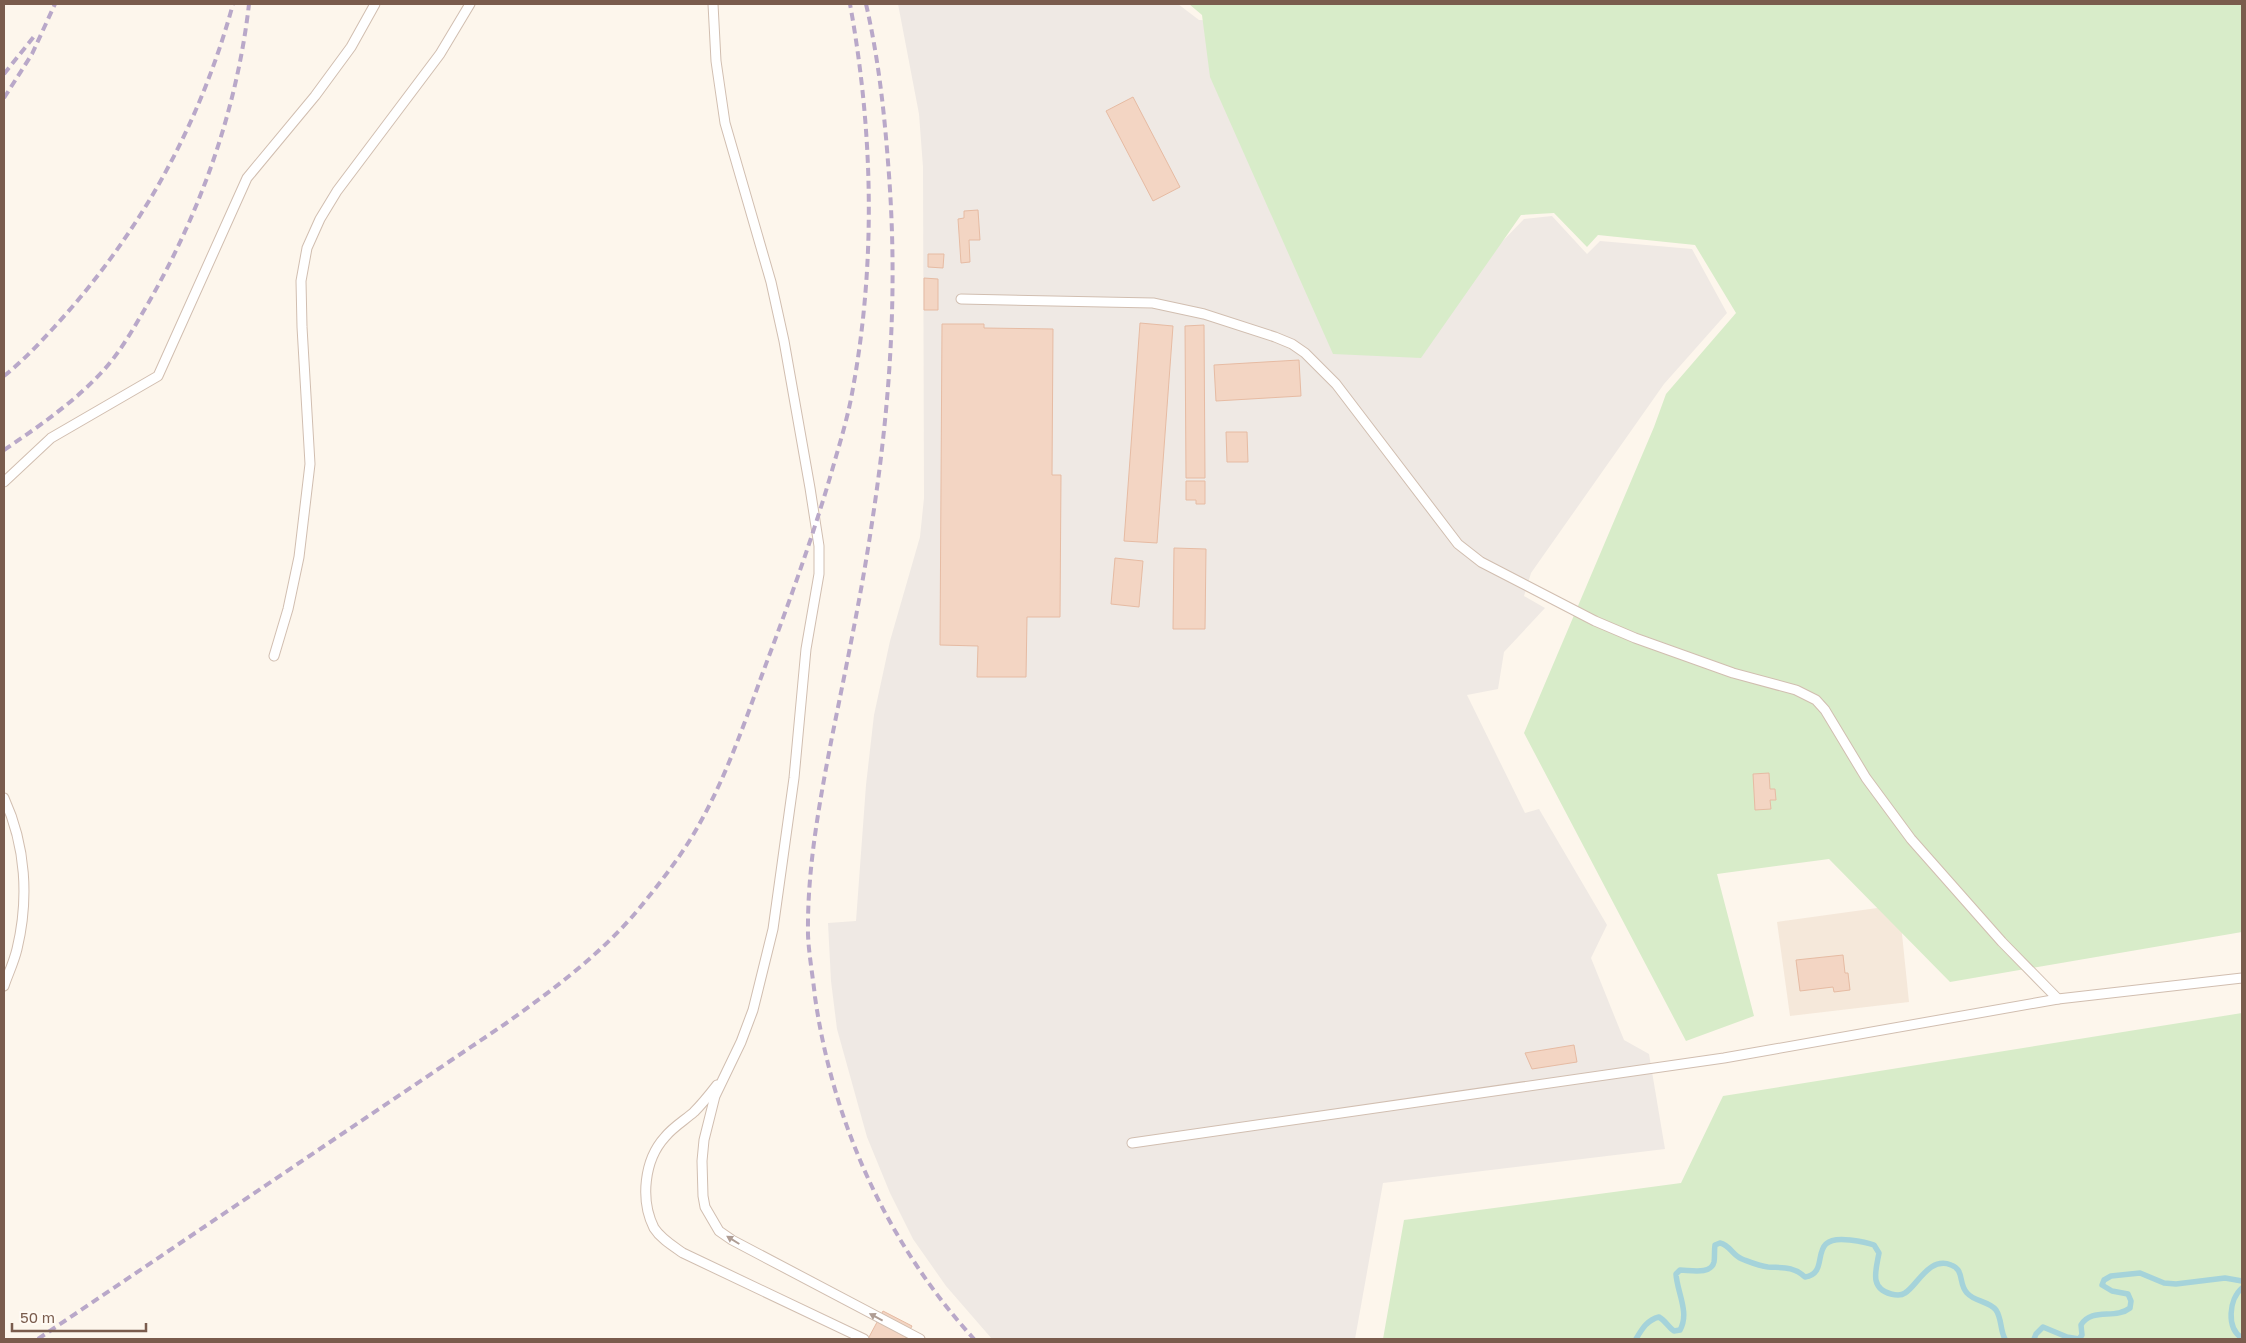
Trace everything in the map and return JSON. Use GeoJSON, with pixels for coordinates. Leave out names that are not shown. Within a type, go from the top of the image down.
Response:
{"type":"FeatureCollection","features":[{"type":"Feature","properties":{"kind":"lane"},"geometry":{"type":"LineString","coordinates":[[4,482],[51,438],[158,376],[247,178],[315,96],[351,47],[375,4]]}},
{"type":"Feature","properties":{"kind":"lane"},"geometry":{"type":"LineString","coordinates":[[274,656],[288,609],[300,557],[310,464],[301,281],[307,248],[320,220],[337,191],[440,54],[470,4]]}},
{"type":"Feature","properties":{"kind":"lane"},"geometry":{"type":"LineString","coordinates":[[712,4],[716,61],[725,123],[772,282],[810,488],[819,546],[819,574],[806,650],[794,778],[773,929],[753,1010],[710,1112],[703,1154],[703,1196],[711,1220],[719,1231],[732,1240],[920,1339]]}},
{"type":"Feature","properties":{"kind":"lane"},"geometry":{"type":"LineString","coordinates":[[961,299],[1133,302],[1170,306],[1204,314],[1275,337],[1305,353],[1353,404],[1458,544],[1481,562],[1586,616],[1635,638],[1733,673],[1796,690],[1816,700],[1825,710],[1882,802],[1911,839],[2002,942],[2058,999]]}},
{"type":"Feature","properties":{"kind":"lane"},"geometry":{"type":"LineString","coordinates":[[4,798],[22,851],[25,899],[17,950],[4,986]]}},
{"type":"Feature","properties":{"kind":"lane"},"geometry":{"type":"LineString","coordinates":[[1132,1144],[1724,1058],[2058,999],[2242,978]]}},
{"type":"Feature","properties":{"kind":"lane"},"geometry":{"type":"LineString","coordinates":[[727,1071],[696,1110],[664,1137],[654,1155],[648,1174],[645,1194],[649,1214],[655,1229],[666,1241],[683,1253],[864,1339]]}},
{"type":"Feature","properties":{"kind":"shaded area"},"geometry":{"type":"Polygon","coordinates":[[[898,4],[1178,4],[1199,20],[1313,23],[1495,249],[1524,219],[1552,216],[1587,254],[1600,241],[1692,249],[1727,313],[1664,384],[1531,573],[1524,596],[1545,608],[1504,652],[1498,689],[1467,695],[1525,813],[1539,809],[1607,925],[1591,958],[1624,1040],[1649,1054],[1665,1149],[1383,1183],[1355,1339],[992,1339],[946,1286],[913,1239],[890,1193],[867,1137],[837,1029],[831,981],[828,923],[856,921],[866,785],[874,715],[890,641],[920,537],[924,498],[923,167],[919,114],[898,4]]]}},
{"type":"Feature","properties":{"kind":"shaded area"},"geometry":{"type":"Polygon","coordinates":[[[1899,905],[1909,1002],[1790,1016],[1777,922],[1899,905]]]}},
{"type":"Feature","properties":{"kind":"green space"},"geometry":{"type":"Polygon","coordinates":[[[1189,4],[2242,4],[2242,932],[1950,982],[1829,859],[1717,874],[1754,1016],[1686,1041],[1524,733],[1654,427],[1666,394],[1736,313],[1695,245],[1598,235],[1587,247],[1554,213],[1521,215],[1421,358],[1333,354],[1210,77],[1202,15],[1189,4]]]}},
{"type":"Feature","properties":{"kind":"green space"},"geometry":{"type":"Polygon","coordinates":[[[2242,1013],[2242,1339],[1383,1339],[1404,1220],[1681,1183],[1723,1096],[2242,1013]]]}},
{"type":"Feature","properties":{"kind":"building"},"geometry":{"type":"Polygon","coordinates":[[[1133,97],[1180,187],[1153,201],[1106,111],[1133,97]]]}},
{"type":"Feature","properties":{"kind":"building"},"geometry":{"type":"Polygon","coordinates":[[[978,210],[980,240],[969,240],[970,262],[961,263],[958,219],[964,218],[964,211],[978,210]]]}},
{"type":"Feature","properties":{"kind":"building"},"geometry":{"type":"Polygon","coordinates":[[[928,254],[944,254],[943,268],[928,267],[928,254]]]}},
{"type":"Feature","properties":{"kind":"building"},"geometry":{"type":"Polygon","coordinates":[[[924,278],[938,279],[938,310],[924,310],[924,278]]]}},
{"type":"Feature","properties":{"kind":"building"},"geometry":{"type":"Polygon","coordinates":[[[1140,323],[1173,326],[1157,543],[1124,541],[1140,323]]]}},
{"type":"Feature","properties":{"kind":"building"},"geometry":{"type":"Polygon","coordinates":[[[942,324],[984,324],[984,328],[1053,329],[1052,475],[1061,475],[1060,617],[1027,617],[1026,677],[977,677],[978,646],[940,645],[942,324]]]}},
{"type":"Feature","properties":{"kind":"building"},"geometry":{"type":"Polygon","coordinates":[[[1204,325],[1205,478],[1186,478],[1185,326],[1204,325]]]}},
{"type":"Feature","properties":{"kind":"building"},"geometry":{"type":"Polygon","coordinates":[[[1299,360],[1301,396],[1216,401],[1214,365],[1299,360]]]}},
{"type":"Feature","properties":{"kind":"building"},"geometry":{"type":"Polygon","coordinates":[[[1226,432],[1247,432],[1248,462],[1227,462],[1226,432]]]}},
{"type":"Feature","properties":{"kind":"building"},"geometry":{"type":"Polygon","coordinates":[[[1186,481],[1205,481],[1205,504],[1196,504],[1196,500],[1186,500],[1186,481]]]}},
{"type":"Feature","properties":{"kind":"building"},"geometry":{"type":"Polygon","coordinates":[[[1174,548],[1206,549],[1205,629],[1173,629],[1174,548]]]}},
{"type":"Feature","properties":{"kind":"building"},"geometry":{"type":"Polygon","coordinates":[[[1115,558],[1143,561],[1139,607],[1111,604],[1115,558]]]}},
{"type":"Feature","properties":{"kind":"building"},"geometry":{"type":"Polygon","coordinates":[[[1769,773],[1770,789],[1775,789],[1776,800],[1770,800],[1771,809],[1755,810],[1753,774],[1769,773]]]}},
{"type":"Feature","properties":{"kind":"building"},"geometry":{"type":"Polygon","coordinates":[[[1843,955],[1845,973],[1848,973],[1850,990],[1834,992],[1833,987],[1800,991],[1796,960],[1843,955]]]}},
{"type":"Feature","properties":{"kind":"building"},"geometry":{"type":"Polygon","coordinates":[[[1574,1045],[1577,1062],[1532,1069],[1525,1053],[1574,1045]]]}},
{"type":"Feature","properties":{"kind":"building"},"geometry":{"type":"Polygon","coordinates":[[[883,1311],[912,1326],[905,1339],[868,1339],[883,1311]]]}},
{"type":"Feature","properties":{"kind":"waterway"},"geometry":{"type":"LineString","coordinates":[[1636,1339],[1648,1323],[1659,1317],[1674,1331],[1680,1330],[1684,1317],[1676,1274],[1680,1270],[1700,1271],[1709,1269],[1714,1262],[1715,1245],[1723,1244],[1739,1257],[1755,1264],[1792,1269],[1805,1277],[1813,1274],[1817,1269],[1823,1248],[1828,1243],[1836,1240],[1850,1240],[1874,1245],[1879,1253],[1876,1272],[1877,1283],[1884,1291],[1893,1294],[1900,1295],[1905,1293],[1924,1273],[1936,1265],[1943,1263],[1955,1267],[1960,1274],[1967,1293],[1996,1310],[2005,1339]]}},
{"type":"Feature","properties":{"kind":"waterway"},"geometry":{"type":"LineString","coordinates":[[2034,1339],[2043,1327],[2067,1337],[2079,1339],[2082,1335],[2081,1325],[2091,1316],[2118,1313],[2130,1308],[2131,1301],[2128,1294],[2112,1291],[2102,1285],[2104,1280],[2111,1276],[2140,1273],[2164,1283],[2176,1284],[2225,1278],[2242,1281]]}},
{"type":"Feature","properties":{"kind":"waterway"},"geometry":{"type":"LineString","coordinates":[[2242,1288],[2234,1299],[2231,1313],[2233,1328],[2242,1338]]}},
{"type":"Feature","properties":{"kind":"railway"},"geometry":{"type":"LineString","coordinates":[[4,98],[32,54],[55,4]]}},
{"type":"Feature","properties":{"kind":"railway"},"geometry":{"type":"LineString","coordinates":[[4,376],[31,352],[73,306],[126,237],[149,201],[189,126],[206,86],[233,4]]}},
{"type":"Feature","properties":{"kind":"railway"},"geometry":{"type":"LineString","coordinates":[[4,450],[67,404],[101,373],[126,341],[146,307],[183,235],[213,160],[235,83],[249,4]]}},
{"type":"Feature","properties":{"kind":"railway"},"geometry":{"type":"LineString","coordinates":[[38,1339],[505,1024],[560,983],[595,954],[627,922],[666,875],[695,832],[731,758],[789,601],[828,484],[851,397],[865,292],[869,196],[863,100],[850,4]]}},
{"type":"Feature","properties":{"kind":"railway"},"geometry":{"type":"LineString","coordinates":[[866,4],[880,83],[888,162],[892,251],[891,339],[884,427],[869,544],[818,814],[809,886],[808,935],[815,997],[823,1044],[835,1091],[869,1180],[915,1264],[943,1303],[974,1339]]}},
{"type":"Feature","properties":{"kind":"railway"},"geometry":{"type":"LineString","coordinates":[[4,74],[36,34]]}}]}
